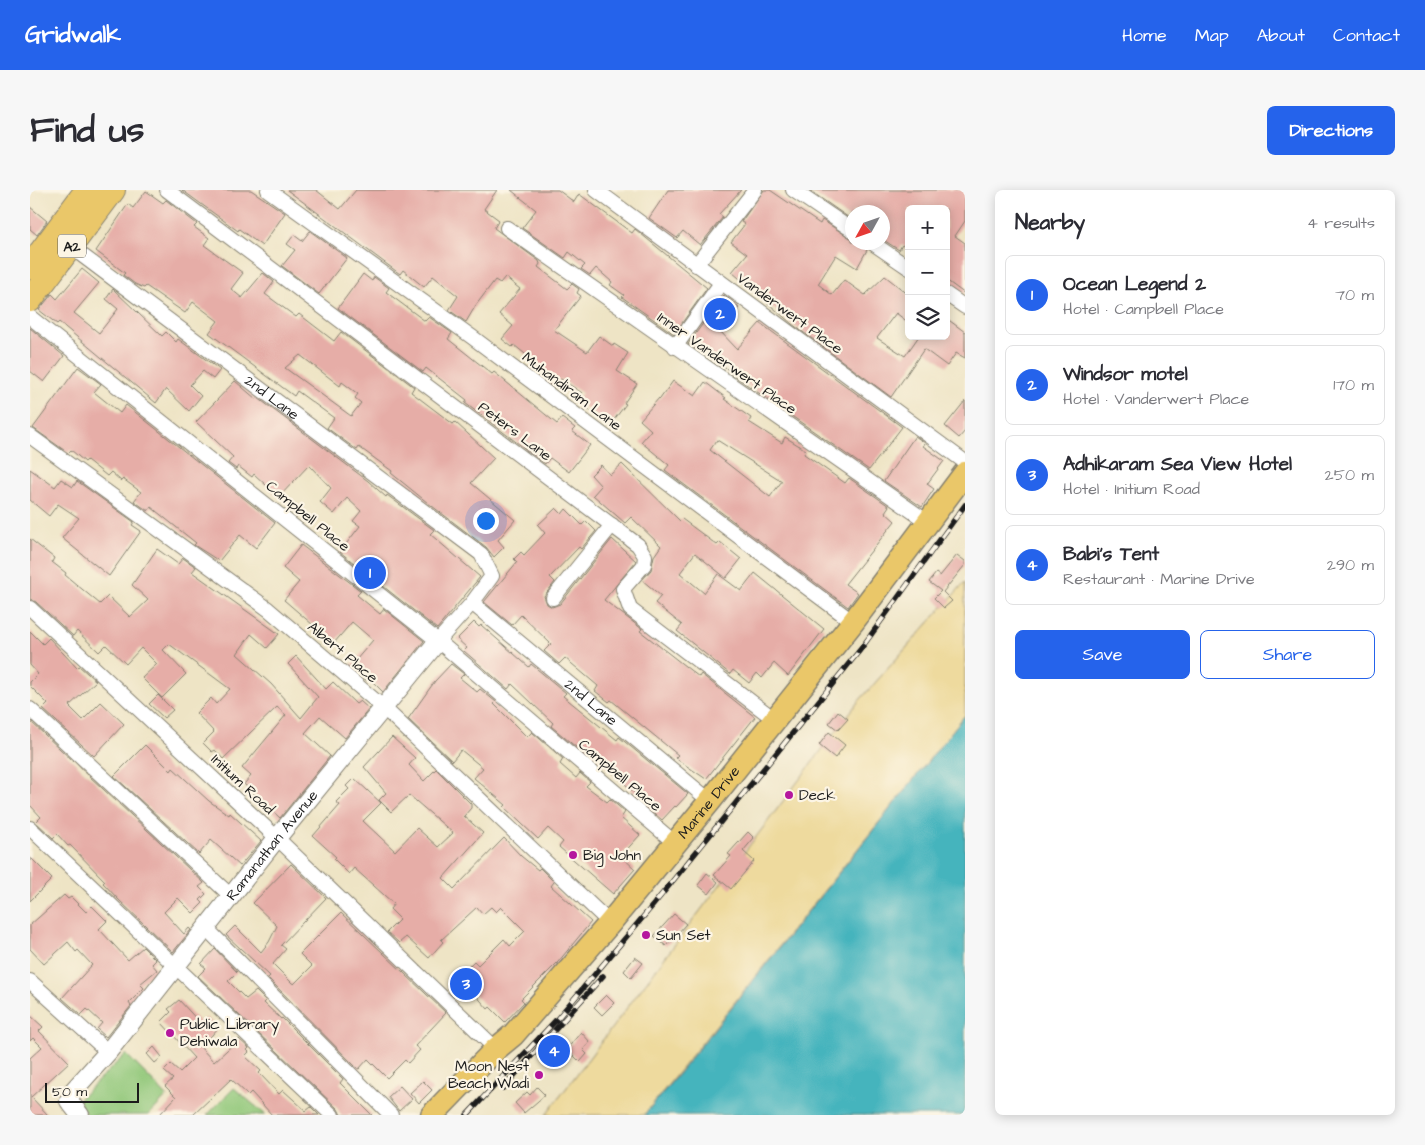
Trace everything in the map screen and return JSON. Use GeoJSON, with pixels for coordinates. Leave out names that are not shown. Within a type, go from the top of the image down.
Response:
{"type":"FeatureCollection","features":[{"type":"Feature","properties":{"kind":"highway","name":"A2"},"geometry":{"type":"LineString","coordinates":[[30,267],[63,240],[113,190]]}},
{"type":"Feature","properties":{"kind":"highway","name":"A2"},"geometry":{"type":"LineString","coordinates":[[30,300],[63,240],[83,191]]}},
{"type":"Feature","properties":{"kind":"main road","name":"Marine Drive"},"geometry":{"type":"LineString","coordinates":[[432,1115],[496,1049],[513,1035],[610,924],[853,622],[965,473]]}},
{"type":"Feature","properties":{"kind":"street","name":"Peters Lane"},"geometry":{"type":"LineString","coordinates":[[167,190],[638,545],[645,556],[644,565],[623,589],[630,609],[774,719]]}},
{"type":"Feature","properties":{"kind":"street","name":"Muhandiram Lane"},"geometry":{"type":"LineString","coordinates":[[268,190],[472,337],[853,622]]}},
{"type":"Feature","properties":{"kind":"street","name":"Vanderwert Place"},"geometry":{"type":"LineString","coordinates":[[596,190],[965,462]]}},
{"type":"Feature","properties":{"kind":"street"},"geometry":{"type":"LineString","coordinates":[[696,264],[755,190]]}},
{"type":"Feature","properties":{"kind":"street"},"geometry":{"type":"LineString","coordinates":[[793,190],[845,225]]}},
{"type":"Feature","properties":{"kind":"street","name":"Inner Vanderwert Place"},"geometry":{"type":"LineString","coordinates":[[507,228],[928,523]]}},
{"type":"Feature","properties":{"kind":"street","name":"2nd Lane"},"geometry":{"type":"LineString","coordinates":[[63,240],[481,554],[492,576],[472,604],[710,801]]}},
{"type":"Feature","properties":{"kind":"street"},"geometry":{"type":"LineString","coordinates":[[882,250],[905,265]]}},
{"type":"Feature","properties":{"kind":"street"},"geometry":{"type":"LineString","coordinates":[[675,347],[721,282]]}},
{"type":"Feature","properties":{"kind":"street"},"geometry":{"type":"LineString","coordinates":[[947,295],[965,307]]}},
{"type":"Feature","properties":{"kind":"street","name":"Campbell Place"},"geometry":{"type":"LineString","coordinates":[[30,318],[438,641],[675,843]]}},
{"type":"Feature","properties":{"kind":"street","name":"Albert Place"},"geometry":{"type":"LineString","coordinates":[[30,436],[268,609],[384,708],[610,924]]}},
{"type":"Feature","properties":{"kind":"street"},"geometry":{"type":"LineString","coordinates":[[553,598],[612,525]]}},
{"type":"Feature","properties":{"kind":"street"},"geometry":{"type":"LineString","coordinates":[[438,641],[472,604]]}},
{"type":"Feature","properties":{"kind":"street","name":"Initium Road"},"geometry":{"type":"LineString","coordinates":[[30,608],[277,838],[496,1049]]}},
{"type":"Feature","properties":{"kind":"street","name":"Ramanathan Avenue"},"geometry":{"type":"LineString","coordinates":[[80,1115],[69,1101],[72,1092],[108,1052],[277,838],[438,641]]}},
{"type":"Feature","properties":{"kind":"street"},"geometry":{"type":"LineString","coordinates":[[30,709],[232,897]]}},
{"type":"Feature","properties":{"kind":"street"},"geometry":{"type":"LineString","coordinates":[[30,828],[332,1115]]}},
{"type":"Feature","properties":{"kind":"street"},"geometry":{"type":"LineString","coordinates":[[207,928],[391,1115]]}},
{"type":"Feature","properties":{"kind":"street"},"geometry":{"type":"LineString","coordinates":[[30,981],[108,1052]]}},
{"type":"Feature","properties":{"kind":"green space"},"geometry":{"type":"Polygon","coordinates":[[[126,1054],[167,1096],[149,1115],[88,1115],[82,1109],[79,1099],[126,1054]]]}},
{"type":"Feature","properties":{"kind":"green space"},"geometry":{"type":"Polygon","coordinates":[[[234,1088],[266,1115],[207,1115],[234,1088]]]}},
{"type":"Feature","properties":{"kind":"sand"},"geometry":{"type":"Polygon","coordinates":[[[965,582],[965,715],[644,1115],[546,1115],[858,702],[965,582]]]}},
{"type":"Feature","properties":{"kind":"water"},"geometry":{"type":"Polygon","coordinates":[[[965,715],[965,1115],[644,1115],[680,1072],[965,715]]]}},
{"type":"Feature","properties":{"kind":"building"},"geometry":{"type":"Polygon","coordinates":[[[182,190],[251,190],[285,213],[262,246],[182,190]]]}},
{"type":"Feature","properties":{"kind":"building"},"geometry":{"type":"Polygon","coordinates":[[[287,190],[316,190],[340,209],[356,190],[497,190],[484,209],[499,220],[494,228],[539,261],[538,267],[567,289],[572,284],[579,289],[577,293],[581,296],[554,330],[587,352],[599,336],[613,346],[614,344],[628,353],[617,371],[637,384],[624,403],[626,404],[610,425],[577,401],[582,393],[561,379],[554,388],[530,368],[535,362],[514,345],[512,347],[502,339],[513,326],[499,314],[520,289],[505,277],[500,283],[495,280],[466,322],[449,310],[458,296],[433,276],[424,287],[403,270],[400,274],[287,190]]]}},
{"type":"Feature","properties":{"kind":"building"},"geometry":{"type":"Polygon","coordinates":[[[511,190],[558,190],[574,202],[579,194],[632,233],[635,229],[707,288],[674,334],[622,297],[624,295],[610,285],[612,282],[596,268],[590,275],[581,269],[585,265],[569,252],[565,258],[522,228],[536,210],[511,190]]]}},
{"type":"Feature","properties":{"kind":"building"},"geometry":{"type":"Polygon","coordinates":[[[668,190],[741,190],[719,214],[723,217],[700,245],[683,231],[677,238],[649,218],[668,190]]]}},
{"type":"Feature","properties":{"kind":"building"},"geometry":{"type":"Polygon","coordinates":[[[764,190],[770,190],[820,224],[822,220],[845,235],[845,250],[867,250],[857,268],[836,255],[818,284],[832,295],[844,280],[865,295],[885,276],[905,292],[905,320],[896,313],[877,338],[905,356],[916,340],[950,340],[950,321],[965,332],[965,358],[956,353],[947,366],[924,349],[891,397],[792,324],[732,272],[747,254],[731,242],[745,224],[741,222],[764,190]]]}},
{"type":"Feature","properties":{"kind":"building"},"geometry":{"type":"Polygon","coordinates":[[[809,190],[965,190],[965,221],[955,236],[965,243],[965,294],[950,283],[950,205],[905,205],[905,247],[902,245],[899,250],[890,244],[890,205],[845,205],[845,215],[809,190]]]}},
{"type":"Feature","properties":{"kind":"building"},"geometry":{"type":"Polygon","coordinates":[[[146,191],[163,203],[166,200],[197,224],[194,227],[209,238],[204,245],[243,273],[231,289],[242,298],[263,273],[274,282],[265,294],[296,317],[299,314],[334,341],[341,332],[414,387],[411,392],[453,424],[455,422],[494,458],[471,483],[515,520],[498,540],[504,547],[494,557],[486,547],[428,503],[391,473],[392,471],[359,447],[357,450],[327,428],[334,418],[297,391],[294,396],[209,333],[218,321],[193,302],[185,313],[146,286],[144,288],[135,284],[123,275],[125,273],[96,251],[128,204],[133,208],[146,191]],[[300,355],[285,368],[351,416],[361,403],[355,398],[358,394],[342,382],[340,386],[300,355]]]}},
{"type":"Feature","properties":{"kind":"building"},"geometry":{"type":"Polygon","coordinates":[[[30,207],[47,221],[37,235],[30,229],[30,207]]]}},
{"type":"Feature","properties":{"kind":"building"},"geometry":{"type":"Polygon","coordinates":[[[310,231],[347,258],[319,294],[282,266],[295,250],[287,244],[294,235],[302,241],[310,231]]]}},
{"type":"Feature","properties":{"kind":"building"},"geometry":{"type":"Polygon","coordinates":[[[82,269],[99,283],[74,313],[99,333],[118,309],[106,299],[113,289],[162,336],[166,332],[176,342],[178,339],[220,370],[213,379],[203,371],[190,385],[201,396],[189,411],[166,389],[156,403],[59,322],[57,324],[39,310],[52,294],[57,299],[82,269]]]}},
{"type":"Feature","properties":{"kind":"building"},"geometry":{"type":"Polygon","coordinates":[[[363,274],[372,281],[374,277],[389,288],[386,292],[425,321],[429,317],[452,333],[448,339],[492,374],[494,372],[557,424],[562,418],[575,428],[572,431],[590,445],[569,472],[550,458],[545,464],[465,403],[467,400],[426,368],[423,372],[338,308],[363,274]]]}},
{"type":"Feature","properties":{"kind":"building"},"geometry":{"type":"Polygon","coordinates":[[[724,295],[739,308],[734,313],[736,314],[718,329],[737,349],[760,323],[902,427],[869,470],[733,375],[722,364],[720,366],[702,350],[700,352],[688,344],[724,295]]]}},
{"type":"Feature","properties":{"kind":"building"},"geometry":{"type":"Polygon","coordinates":[[[30,328],[64,356],[44,382],[30,371],[30,328]]]}},
{"type":"Feature","properties":{"kind":"building"},"geometry":{"type":"Polygon","coordinates":[[[78,367],[101,384],[94,392],[120,413],[126,405],[275,523],[256,548],[240,535],[219,561],[194,545],[196,543],[151,507],[148,511],[134,501],[141,492],[123,479],[121,481],[111,472],[107,476],[87,460],[85,462],[71,450],[68,453],[33,428],[78,367]]]}},
{"type":"Feature","properties":{"kind":"building"},"geometry":{"type":"Polygon","coordinates":[[[235,381],[256,399],[258,398],[368,481],[386,497],[387,495],[434,530],[430,534],[480,577],[437,629],[340,552],[360,526],[353,521],[361,511],[347,498],[334,514],[320,502],[331,488],[309,465],[279,497],[254,474],[252,477],[238,466],[236,469],[228,463],[233,457],[196,422],[235,381]]]}},
{"type":"Feature","properties":{"kind":"building"},"geometry":{"type":"Polygon","coordinates":[[[673,381],[695,396],[705,382],[726,398],[724,399],[751,418],[749,422],[782,443],[785,437],[806,450],[804,454],[845,483],[849,478],[889,506],[885,512],[895,521],[845,584],[858,593],[848,607],[665,470],[669,465],[641,442],[651,430],[640,420],[660,399],[673,381]],[[717,440],[710,450],[770,497],[782,481],[717,440]]]}},
{"type":"Feature","properties":{"kind":"building"},"geometry":{"type":"Polygon","coordinates":[[[965,401],[965,431],[959,438],[945,426],[965,401]]]}},
{"type":"Feature","properties":{"kind":"building"},"geometry":{"type":"Polygon","coordinates":[[[915,436],[925,443],[923,446],[944,461],[927,484],[934,489],[922,507],[884,481],[915,436]]]}},
{"type":"Feature","properties":{"kind":"building"},"geometry":{"type":"Polygon","coordinates":[[[622,464],[680,521],[682,519],[717,545],[720,542],[741,559],[726,578],[695,553],[680,573],[704,593],[718,574],[741,591],[755,573],[824,629],[788,676],[774,663],[762,678],[757,673],[749,683],[733,670],[730,674],[677,631],[682,625],[655,603],[661,596],[642,580],[651,570],[654,556],[661,546],[631,517],[625,523],[593,495],[601,486],[591,475],[601,465],[610,475],[622,464]]]}},
{"type":"Feature","properties":{"kind":"building"},"geometry":{"type":"Polygon","coordinates":[[[30,469],[55,487],[61,479],[73,487],[77,481],[134,522],[132,525],[141,531],[109,576],[62,538],[79,518],[58,504],[49,516],[30,500],[30,469]]]}},
{"type":"Feature","properties":{"kind":"building"},"geometry":{"type":"Polygon","coordinates":[[[556,508],[562,514],[566,509],[582,525],[586,521],[596,531],[581,549],[579,547],[550,577],[555,582],[544,596],[547,604],[552,607],[560,604],[612,539],[636,561],[604,600],[699,677],[701,674],[755,717],[706,779],[675,758],[678,755],[611,700],[609,702],[595,691],[598,686],[565,658],[559,664],[544,651],[551,644],[521,615],[512,625],[484,602],[517,562],[514,559],[521,552],[524,555],[545,533],[538,525],[556,508]]]}},
{"type":"Feature","properties":{"kind":"building"},"geometry":{"type":"Polygon","coordinates":[[[30,539],[54,558],[52,562],[66,573],[65,575],[100,604],[108,596],[130,617],[148,600],[132,585],[157,549],[178,564],[183,558],[196,567],[192,572],[279,634],[267,648],[251,634],[237,654],[271,684],[301,718],[318,697],[288,664],[296,656],[326,689],[333,682],[356,704],[360,701],[369,709],[345,738],[320,716],[305,733],[330,756],[280,818],[244,784],[251,776],[242,768],[286,715],[277,707],[223,759],[215,750],[212,752],[203,743],[214,732],[196,713],[211,698],[216,704],[230,689],[169,644],[163,650],[186,674],[162,698],[142,678],[157,664],[141,648],[126,664],[106,645],[99,652],[77,631],[73,636],[36,602],[30,599],[30,539]]]}},
{"type":"Feature","properties":{"kind":"building"},"geometry":{"type":"Polygon","coordinates":[[[301,545],[361,591],[357,595],[380,614],[384,609],[424,641],[383,692],[369,678],[367,681],[350,667],[373,640],[352,622],[334,643],[284,600],[299,582],[283,568],[301,545]]]}},
{"type":"Feature","properties":{"kind":"building"},"geometry":{"type":"Polygon","coordinates":[[[957,555],[965,561],[965,565],[943,592],[952,601],[944,608],[934,598],[941,591],[929,582],[936,573],[940,576],[957,555]]]}},
{"type":"Feature","properties":{"kind":"building"},"geometry":{"type":"Polygon","coordinates":[[[474,622],[479,627],[481,625],[529,667],[531,664],[566,693],[563,696],[617,740],[619,737],[688,794],[662,820],[637,799],[639,797],[594,755],[590,759],[551,726],[553,723],[512,684],[508,689],[464,651],[467,648],[457,639],[474,622]]]}},
{"type":"Feature","properties":{"kind":"building"},"geometry":{"type":"Polygon","coordinates":[[[30,631],[43,644],[49,638],[77,668],[79,666],[96,681],[69,706],[83,720],[101,702],[124,724],[94,756],[43,709],[48,704],[30,686],[30,682],[38,674],[30,665],[30,631]]]}},
{"type":"Feature","properties":{"kind":"building"},"geometry":{"type":"Polygon","coordinates":[[[451,664],[464,674],[460,678],[477,692],[480,689],[496,702],[494,704],[527,737],[532,732],[563,759],[560,764],[576,778],[580,773],[590,782],[586,786],[607,802],[610,799],[625,812],[621,818],[640,835],[621,856],[635,869],[613,894],[559,847],[563,842],[548,828],[538,839],[504,807],[506,805],[474,778],[483,768],[461,750],[452,761],[408,719],[435,681],[451,664]]]}},
{"type":"Feature","properties":{"kind":"building"},"geometry":{"type":"Polygon","coordinates":[[[158,695],[173,710],[164,718],[149,704],[158,695]]]}},
{"type":"Feature","properties":{"kind":"building"},"geometry":{"type":"Polygon","coordinates":[[[838,711],[848,719],[838,730],[829,723],[838,711]]]}},
{"type":"Feature","properties":{"kind":"building"},"geometry":{"type":"Polygon","coordinates":[[[30,721],[204,883],[199,887],[206,894],[200,900],[203,903],[193,913],[178,898],[164,912],[184,934],[189,928],[191,930],[173,952],[118,899],[103,883],[105,881],[70,845],[68,846],[57,834],[53,838],[36,822],[41,817],[30,805],[30,721]]]}},
{"type":"Feature","properties":{"kind":"building"},"geometry":{"type":"Polygon","coordinates":[[[829,732],[845,745],[835,758],[819,745],[829,732]]]}},
{"type":"Feature","properties":{"kind":"building"},"geometry":{"type":"Polygon","coordinates":[[[392,737],[415,758],[409,765],[424,781],[436,769],[471,804],[471,808],[464,816],[483,833],[443,878],[454,889],[504,838],[521,856],[538,870],[540,868],[554,882],[551,886],[591,922],[558,962],[521,999],[524,1002],[505,1022],[490,1007],[488,1009],[459,976],[474,961],[478,965],[504,939],[510,946],[525,931],[501,907],[496,912],[491,907],[483,914],[477,907],[441,940],[443,942],[429,958],[406,937],[399,943],[387,932],[400,919],[390,909],[394,904],[354,868],[349,874],[334,859],[336,857],[313,836],[340,805],[336,802],[349,789],[346,786],[354,778],[381,803],[363,821],[395,851],[417,828],[438,847],[453,833],[409,795],[391,812],[379,800],[386,793],[364,767],[392,737]]]}},
{"type":"Feature","properties":{"kind":"building"},"geometry":{"type":"Polygon","coordinates":[[[145,745],[171,771],[173,768],[209,801],[229,815],[230,813],[261,841],[240,866],[211,840],[199,854],[114,776],[145,745]]]}},
{"type":"Feature","properties":{"kind":"building"},"geometry":{"type":"Polygon","coordinates":[[[748,832],[754,838],[743,851],[754,861],[731,889],[714,875],[731,856],[728,854],[748,832]]]}},
{"type":"Feature","properties":{"kind":"building"},"geometry":{"type":"Polygon","coordinates":[[[30,857],[52,879],[30,901],[30,857]]]}},
{"type":"Feature","properties":{"kind":"building"},"geometry":{"type":"Polygon","coordinates":[[[291,864],[326,898],[281,945],[286,949],[273,964],[292,983],[294,984],[312,966],[300,954],[341,913],[446,1013],[415,1046],[420,1050],[408,1063],[405,1060],[387,1078],[368,1059],[359,1069],[356,1067],[268,978],[270,976],[226,935],[235,926],[261,952],[269,942],[277,926],[253,903],[291,864]]]}},
{"type":"Feature","properties":{"kind":"building"},"geometry":{"type":"Polygon","coordinates":[[[707,873],[718,882],[709,894],[698,885],[707,873]]]}},
{"type":"Feature","properties":{"kind":"building"},"geometry":{"type":"Polygon","coordinates":[[[64,895],[68,899],[71,897],[86,912],[92,906],[107,921],[99,929],[128,960],[143,947],[156,960],[152,964],[157,970],[140,984],[144,988],[129,1003],[131,1006],[106,1037],[97,1029],[102,1023],[87,1009],[81,1015],[62,998],[92,965],[78,950],[76,952],[68,942],[44,964],[30,949],[30,925],[64,895]]]}},
{"type":"Feature","properties":{"kind":"building"},"geometry":{"type":"Polygon","coordinates":[[[674,914],[686,924],[666,946],[654,936],[674,914]]]}},
{"type":"Feature","properties":{"kind":"building"},"geometry":{"type":"Polygon","coordinates":[[[215,949],[237,972],[228,981],[246,999],[256,991],[266,1001],[264,1003],[282,1018],[343,1079],[340,1083],[372,1115],[341,1115],[338,1109],[198,976],[206,968],[201,964],[215,949]]]}},
{"type":"Feature","properties":{"kind":"building"},"geometry":{"type":"Polygon","coordinates":[[[635,957],[643,963],[631,978],[624,971],[635,957]]]}},
{"type":"Feature","properties":{"kind":"building"},"geometry":{"type":"Polygon","coordinates":[[[606,995],[614,1003],[602,1015],[594,1007],[606,995]]]}},
{"type":"Feature","properties":{"kind":"building"},"geometry":{"type":"Polygon","coordinates":[[[179,1000],[201,1024],[206,1018],[218,1028],[201,1048],[214,1062],[239,1039],[249,1048],[247,1050],[249,1052],[245,1056],[261,1071],[259,1073],[279,1094],[283,1090],[306,1111],[311,1107],[319,1115],[272,1115],[251,1092],[248,1095],[231,1079],[193,1115],[159,1115],[176,1097],[165,1086],[173,1079],[164,1071],[171,1064],[180,1072],[194,1058],[161,1022],[171,1012],[168,1009],[179,1000]]]}},
{"type":"Feature","properties":{"kind":"building"},"geometry":{"type":"Polygon","coordinates":[[[30,1015],[43,1027],[39,1031],[69,1062],[31,1097],[48,1115],[30,1115],[30,1058],[42,1047],[33,1038],[30,1041],[30,1015]]]}},
{"type":"Feature","properties":{"kind":"building"},"geometry":{"type":"Polygon","coordinates":[[[581,1032],[590,1042],[583,1050],[587,1054],[580,1062],[567,1049],[581,1032]]]}},
{"type":"Feature","properties":{"kind":"building"},"geometry":{"type":"Polygon","coordinates":[[[154,1047],[162,1057],[155,1063],[147,1054],[154,1047]]]}},
{"type":"Feature","properties":{"kind":"building"},"geometry":{"type":"Polygon","coordinates":[[[423,1081],[432,1090],[419,1103],[410,1093],[423,1081]]]}},
{"type":"Feature","properties":{"kind":"building"},"geometry":{"type":"Polygon","coordinates":[[[400,1086],[412,1099],[399,1111],[388,1097],[400,1086]]]}},
{"type":"Feature","properties":{"kind":"building"},"geometry":{"type":"Polygon","coordinates":[[[537,1087],[545,1095],[524,1113],[515,1103],[527,1092],[530,1095],[537,1087]]]}},
{"type":"Feature","properties":{"kind":"railway"},"geometry":{"type":"LineString","coordinates":[[467,1115],[557,1019],[654,904],[860,650],[965,505]]}},
{"type":"Feature","properties":{"kind":"railway"},"geometry":{"type":"LineString","coordinates":[[503,1088],[603,976]]}},
{"type":"Feature","properties":{"kind":"place","name":"Windsor motel"},"geometry":{"type":"Point","coordinates":[720,314]}},
{"type":"Feature","properties":{"kind":"place","name":"Ocean Legend 2"},"geometry":{"type":"Point","coordinates":[370,573]}},
{"type":"Feature","properties":{"kind":"place","name":"Deck"},"geometry":{"type":"Point","coordinates":[789,795]}},
{"type":"Feature","properties":{"kind":"place","name":"Big John"},"geometry":{"type":"Point","coordinates":[573,855]}},
{"type":"Feature","properties":{"kind":"place","name":"Sun Set"},"geometry":{"type":"Point","coordinates":[646,935]}},
{"type":"Feature","properties":{"kind":"place","name":"Adhikaram Sea View Hotel"},"geometry":{"type":"Point","coordinates":[466,984]}},
{"type":"Feature","properties":{"kind":"place","name":"Public Library Dehiwala"},"geometry":{"type":"Point","coordinates":[170,1033]}},
{"type":"Feature","properties":{"kind":"place","name":"Babi's Tent"},"geometry":{"type":"Point","coordinates":[554,1051]}},
{"type":"Feature","properties":{"kind":"place","name":"Moon Nest Beach Wadi"},"geometry":{"type":"Point","coordinates":[539,1075]}}]}
